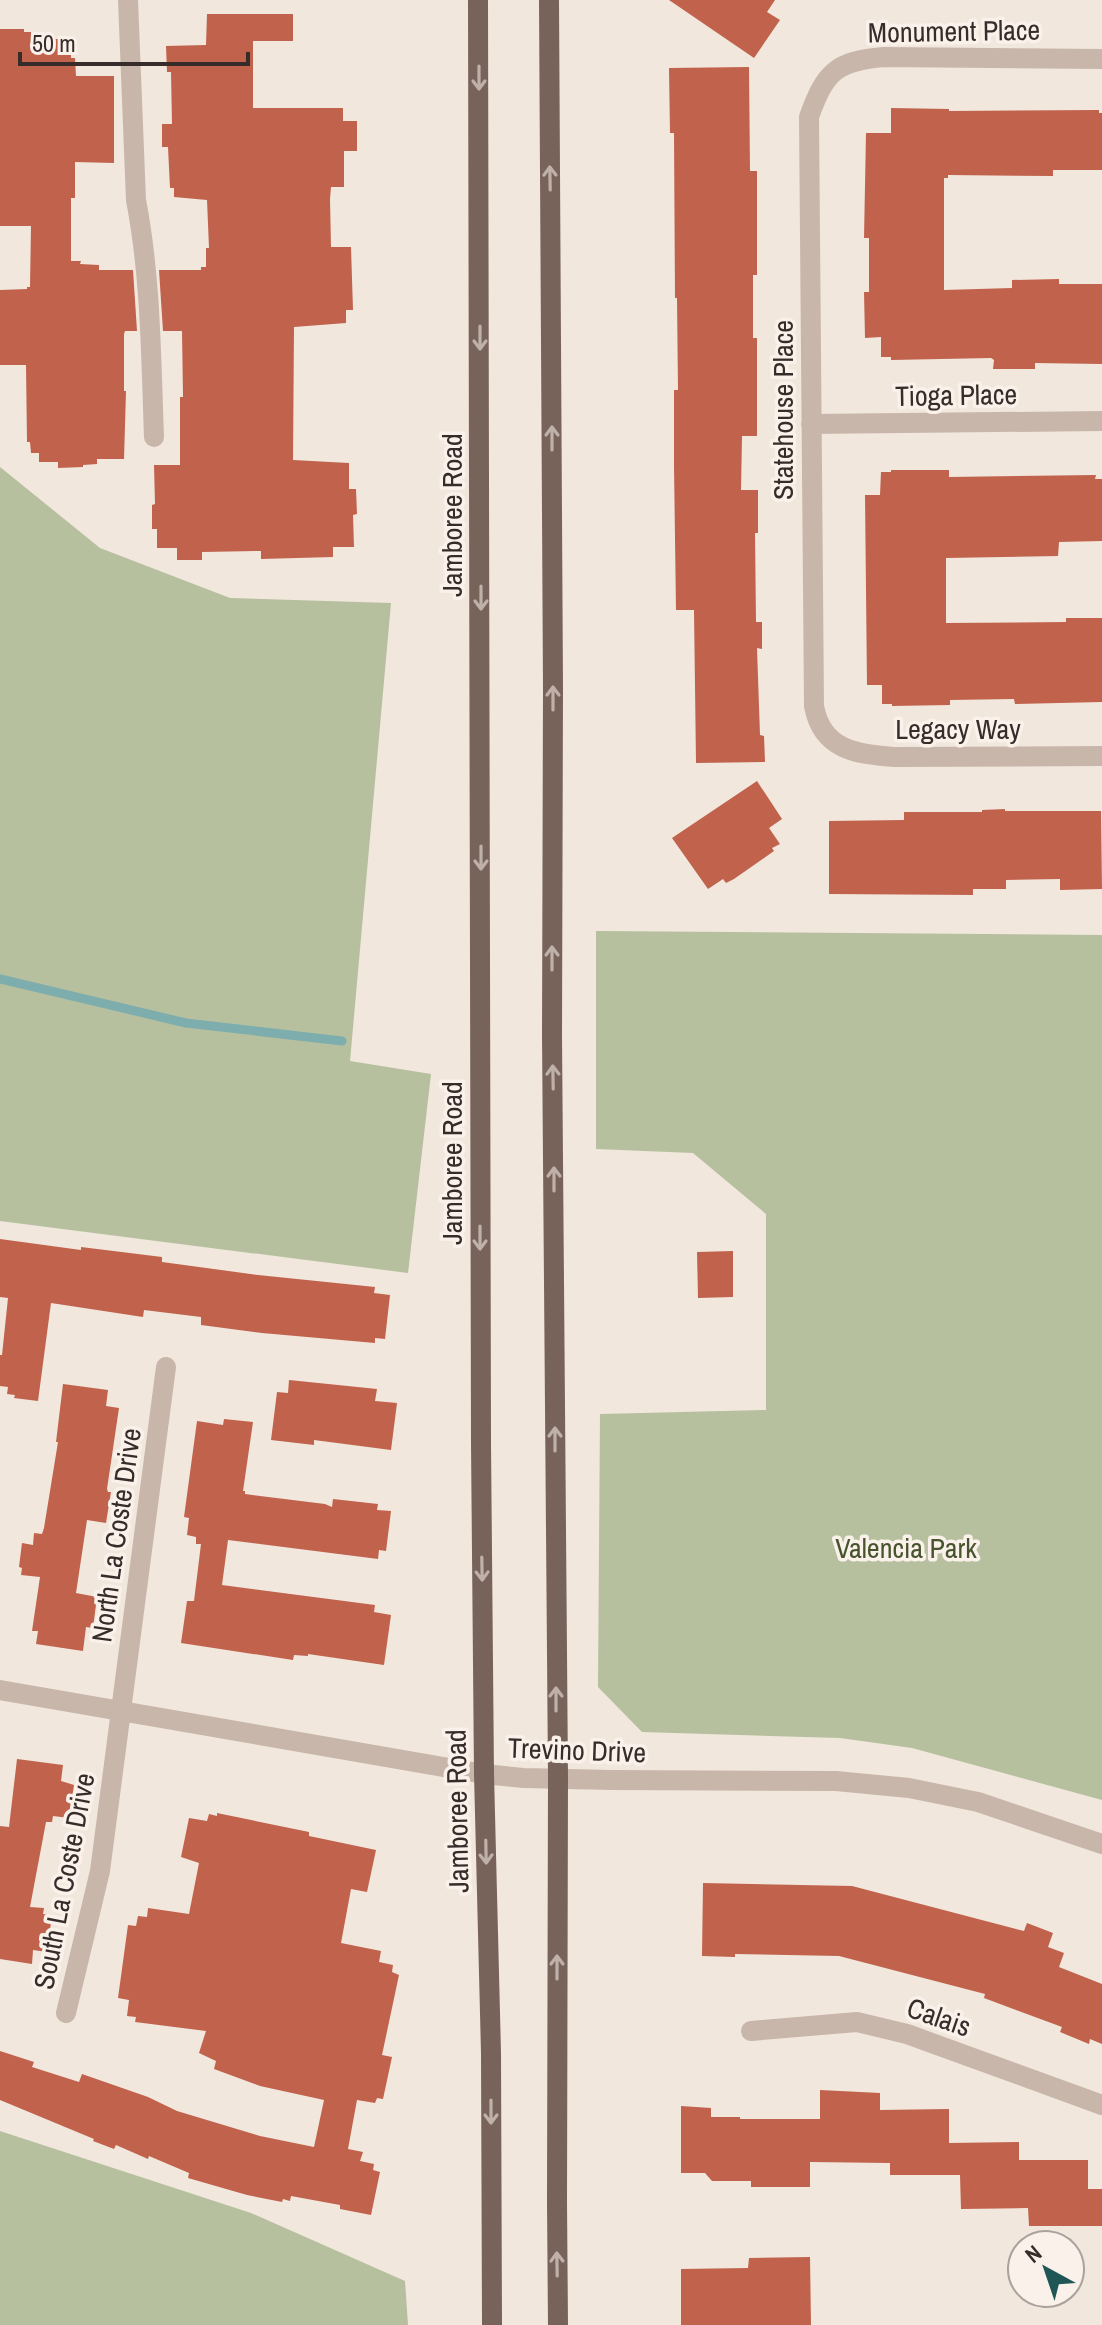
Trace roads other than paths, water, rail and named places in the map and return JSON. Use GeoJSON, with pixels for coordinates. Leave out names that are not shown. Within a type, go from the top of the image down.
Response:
{"type":"FeatureCollection","features":[{"type":"Feature","properties":{"kind":"main road","name":"Jamboree Road"},"geometry":{"type":"LineString","coordinates":[[478,0],[479,1104],[492,2325]]}},
{"type":"Feature","properties":{"kind":"main road"},"geometry":{"type":"LineString","coordinates":[[549,0],[558,2325]]}},
{"type":"Feature","properties":{"kind":"street"},"geometry":{"type":"LineString","coordinates":[[128,0],[136,200],[149,301],[154,437]]}},
{"type":"Feature","properties":{"kind":"street","name":"Monument Place"},"geometry":{"type":"LineString","coordinates":[[818,91],[832,74],[850,61],[875,58],[1102,59]]}},
{"type":"Feature","properties":{"kind":"street","name":"Statehouse Place"},"geometry":{"type":"LineString","coordinates":[[818,91],[809,117],[811,424],[814,706],[823,728]]}},
{"type":"Feature","properties":{"kind":"street","name":"Tioga Place"},"geometry":{"type":"LineString","coordinates":[[811,424],[1102,421]]}},
{"type":"Feature","properties":{"kind":"street","name":"Legacy Way"},"geometry":{"type":"LineString","coordinates":[[823,728],[843,748],[859,755],[1102,756]]}},
{"type":"Feature","properties":{"kind":"street","name":"North La Coste Drive"},"geometry":{"type":"LineString","coordinates":[[121,1711],[166,1367]]}},
{"type":"Feature","properties":{"kind":"street","name":"Trevino Drive"},"geometry":{"type":"LineString","coordinates":[[0,1690],[484,1774],[523,1778],[836,1781],[909,1788],[978,1802],[1102,1844]]}},
{"type":"Feature","properties":{"kind":"street","name":"South La Coste Drive"},"geometry":{"type":"LineString","coordinates":[[66,2013],[100,1871],[121,1711]]}},
{"type":"Feature","properties":{"kind":"street","name":"Calais"},"geometry":{"type":"LineString","coordinates":[[751,2031],[857,2022],[907,2034],[1102,2105]]}},
{"type":"Feature","properties":{"kind":"waterway"},"geometry":{"type":"LineString","coordinates":[[0,979],[186,1023],[342,1041]]}},
{"type":"Feature","properties":{"kind":"park label","name":"Valencia Park"},"geometry":{"type":"Point","coordinates":[906,1548]}}]}
